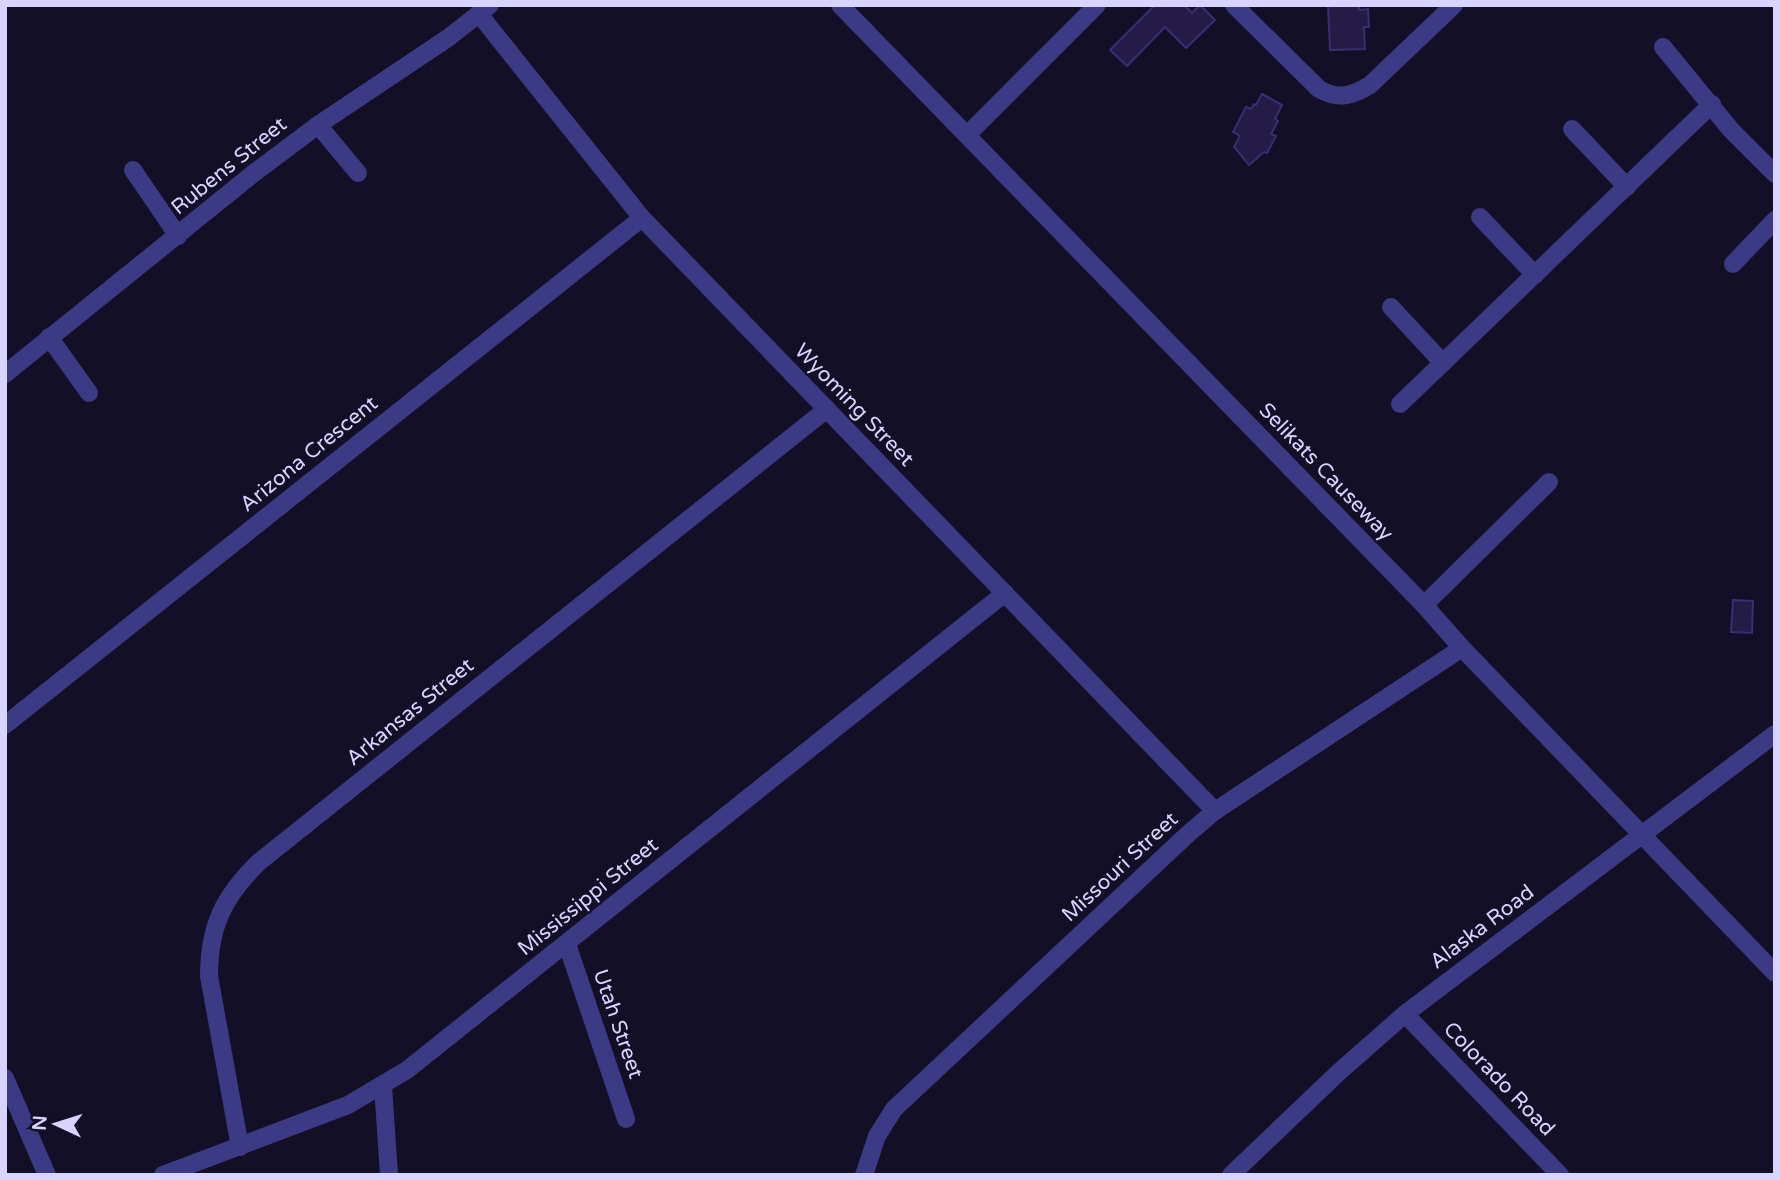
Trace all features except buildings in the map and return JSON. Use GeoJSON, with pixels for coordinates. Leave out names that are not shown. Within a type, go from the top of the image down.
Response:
{"type":"FeatureCollection","features":[{"type":"Feature","properties":{"kind":"street","name":"Selikats Causeway"},"geometry":{"type":"LineString","coordinates":[[840,5],[1424,605],[1462,648],[1775,973]]}},
{"type":"Feature","properties":{"kind":"street"},"geometry":{"type":"LineString","coordinates":[[967,135],[1097,5]]}},
{"type":"Feature","properties":{"kind":"street"},"geometry":{"type":"LineString","coordinates":[[1234,5],[1320,89],[1340,96],[1358,93],[1370,85],[1454,5]]}},
{"type":"Feature","properties":{"kind":"street","name":"Rubens Street"},"geometry":{"type":"LineString","coordinates":[[5,374],[318,125],[485,10]]}},
{"type":"Feature","properties":{"kind":"street","name":"Wyoming Street"},"geometry":{"type":"LineString","coordinates":[[485,10],[642,218],[1215,811]]}},
{"type":"Feature","properties":{"kind":"street"},"geometry":{"type":"LineString","coordinates":[[1663,47],[1731,130],[1772,167]]}},
{"type":"Feature","properties":{"kind":"street"},"geometry":{"type":"LineString","coordinates":[[1400,404],[1712,104]]}},
{"type":"Feature","properties":{"kind":"street"},"geometry":{"type":"LineString","coordinates":[[318,125],[358,173]]}},
{"type":"Feature","properties":{"kind":"street"},"geometry":{"type":"LineString","coordinates":[[1572,129],[1627,187]]}},
{"type":"Feature","properties":{"kind":"street"},"geometry":{"type":"LineString","coordinates":[[133,170],[178,236]]}},
{"type":"Feature","properties":{"kind":"street"},"geometry":{"type":"LineString","coordinates":[[1480,217],[1535,275]]}},
{"type":"Feature","properties":{"kind":"street","name":"Arizona Crescent"},"geometry":{"type":"LineString","coordinates":[[5,725],[642,218]]}},
{"type":"Feature","properties":{"kind":"street"},"geometry":{"type":"LineString","coordinates":[[1733,264],[1775,220]]}},
{"type":"Feature","properties":{"kind":"street"},"geometry":{"type":"LineString","coordinates":[[1391,307],[1443,363]]}},
{"type":"Feature","properties":{"kind":"street"},"geometry":{"type":"LineString","coordinates":[[49,337],[89,393]]}},
{"type":"Feature","properties":{"kind":"street","name":"Arkansas Street"},"geometry":{"type":"LineString","coordinates":[[240,1146],[209,976],[209,958],[215,927],[235,887],[260,862],[827,410]]}},
{"type":"Feature","properties":{"kind":"street"},"geometry":{"type":"LineString","coordinates":[[1424,605],[1549,482]]}},
{"type":"Feature","properties":{"kind":"street","name":"Mississippi Street"},"geometry":{"type":"LineString","coordinates":[[163,1175],[348,1105],[407,1070],[1005,593]]}},
{"type":"Feature","properties":{"kind":"street","name":"Missouri Street"},"geometry":{"type":"LineString","coordinates":[[864,1175],[877,1136],[894,1109],[1215,811],[1462,648]]}},
{"type":"Feature","properties":{"kind":"street","name":"Alaska Road"},"geometry":{"type":"LineString","coordinates":[[1231,1175],[1339,1072],[1405,1014],[1775,734]]}},
{"type":"Feature","properties":{"kind":"street","name":"Utah Street"},"geometry":{"type":"LineString","coordinates":[[566,944],[626,1119]]}},
{"type":"Feature","properties":{"kind":"street","name":"Colorado Road"},"geometry":{"type":"LineString","coordinates":[[1405,1014],[1560,1175]]}},
{"type":"Feature","properties":{"kind":"street"},"geometry":{"type":"LineString","coordinates":[[5,1078],[47,1175]]}},
{"type":"Feature","properties":{"kind":"street"},"geometry":{"type":"LineString","coordinates":[[383,1086],[389,1175]]}}]}
